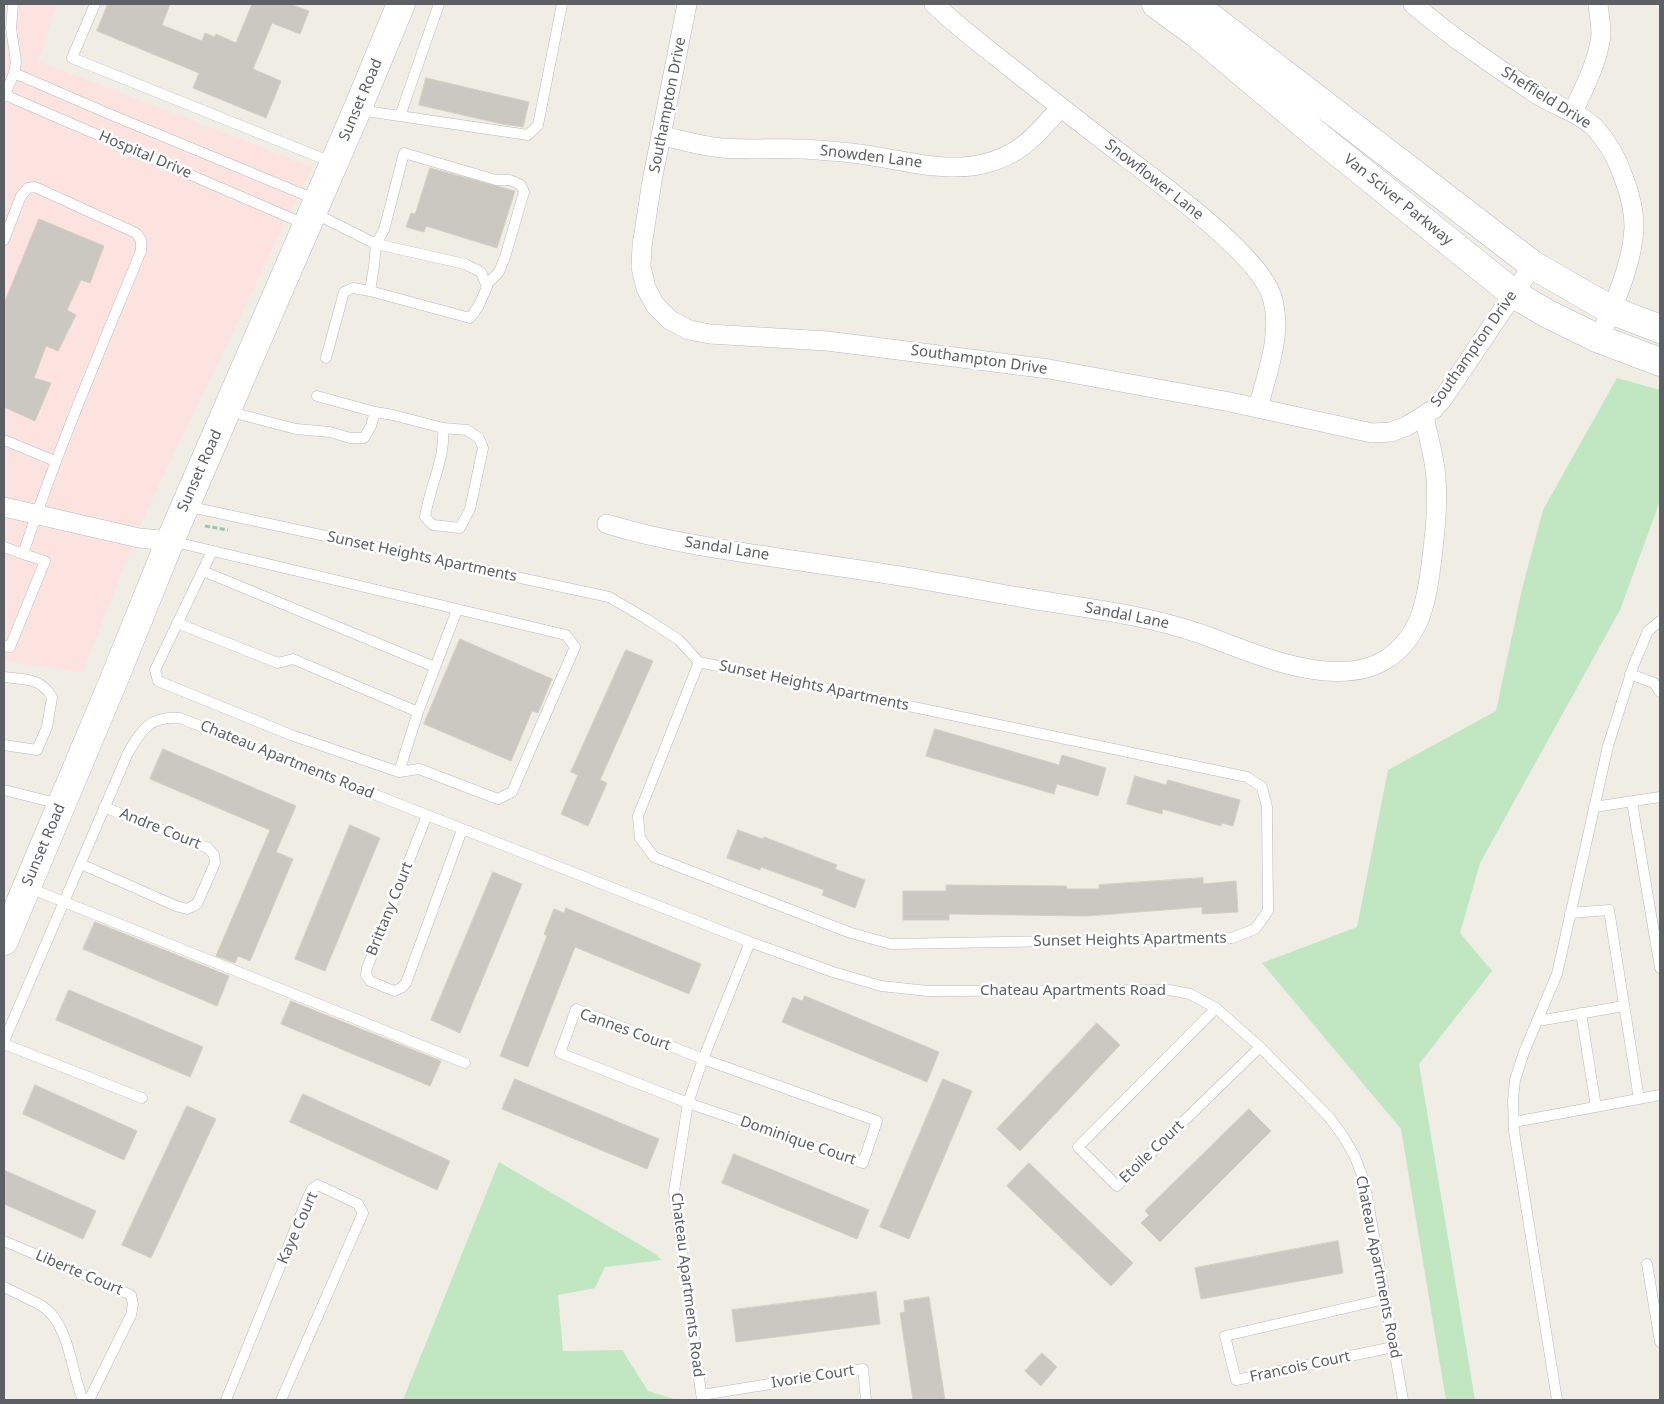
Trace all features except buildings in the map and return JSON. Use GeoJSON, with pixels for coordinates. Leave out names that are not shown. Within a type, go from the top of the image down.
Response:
{"type":"FeatureCollection","features":[{"type":"Feature","properties":{"kind":"street","name":"Sunset Road"},"geometry":{"type":"LineString","coordinates":[[4,941],[185,505],[357,110],[401,4]]}},
{"type":"Feature","properties":{"kind":"street","name":"Southampton Drive"},"geometry":{"type":"LineString","coordinates":[[687,4],[652,181],[642,246],[641,267],[646,288],[655,305],[670,320],[689,330],[717,335],[827,341],[1008,363],[1141,385],[1372,433],[1391,432],[1407,426],[1424,416],[1444,397],[1533,265]]}},
{"type":"Feature","properties":{"kind":"street","name":"Snowflower Lane"},"geometry":{"type":"LineString","coordinates":[[934,4],[1025,80],[1204,220],[1237,249],[1264,280],[1272,297],[1276,329],[1258,408]]}},
{"type":"Feature","properties":{"kind":"street","name":"Van Sciver Parkway"},"geometry":{"type":"LineString","coordinates":[[1156,4],[1197,34],[1318,136],[1514,294],[1546,313],[1599,339],[1660,362]]}},
{"type":"Feature","properties":{"kind":"street","name":"Van Sciver Parkway"},"geometry":{"type":"LineString","coordinates":[[1193,4],[1533,265],[1611,310],[1660,329]]}},
{"type":"Feature","properties":{"kind":"street","name":"Sheffield Drive"},"geometry":{"type":"LineString","coordinates":[[1413,4],[1458,40],[1498,68],[1537,94],[1574,112],[1594,127],[1608,144],[1621,170],[1631,205],[1634,227],[1629,260],[1599,339]]}},
{"type":"Feature","properties":{"kind":"street"},"geometry":{"type":"LineString","coordinates":[[1574,112],[1598,51],[1601,34],[1598,4]]}},
{"type":"Feature","properties":{"kind":"street","name":"Snowden Lane"},"geometry":{"type":"LineString","coordinates":[[662,136],[722,148],[806,149],[873,155],[940,166],[962,166],[982,164],[1018,149],[1032,140],[1061,107]]}},
{"type":"Feature","properties":{"kind":"street","name":"Sandal Lane"},"geometry":{"type":"LineString","coordinates":[[606,524],[636,533],[687,542],[1137,616],[1181,627],[1284,663],[1321,670],[1354,670],[1385,660],[1397,650],[1409,638],[1418,624],[1424,609],[1431,576],[1437,510],[1436,478],[1424,416]]}},
{"type":"Feature","properties":{"kind":"street"},"geometry":{"type":"LineString","coordinates":[[4,507],[139,538],[170,541]]}},
{"type":"Feature","properties":{"kind":"lane","name":"Hospital Drive"},"geometry":{"type":"LineString","coordinates":[[13,4],[7,28],[16,62],[14,73],[4,96],[313,212]]}},
{"type":"Feature","properties":{"kind":"lane"},"geometry":{"type":"LineString","coordinates":[[95,4],[72,58],[334,163]]}},
{"type":"Feature","properties":{"kind":"lane"},"geometry":{"type":"LineString","coordinates":[[400,116],[438,4]]}},
{"type":"Feature","properties":{"kind":"lane"},"geometry":{"type":"LineString","coordinates":[[357,110],[528,135],[538,125],[562,4]]}},
{"type":"Feature","properties":{"kind":"lane","name":"Hospital Drive"},"geometry":{"type":"LineString","coordinates":[[14,73],[114,116],[313,212]]}},
{"type":"Feature","properties":{"kind":"lane"},"geometry":{"type":"LineString","coordinates":[[370,291],[376,244],[384,230],[404,153],[496,180],[510,180],[521,185],[524,192],[505,258],[499,272],[486,285]]}},
{"type":"Feature","properties":{"kind":"lane"},"geometry":{"type":"LineString","coordinates":[[4,240],[22,196],[28,188],[35,187],[136,233],[141,240],[141,251],[55,461],[23,554]]}},
{"type":"Feature","properties":{"kind":"lane"},"geometry":{"type":"LineString","coordinates":[[313,212],[376,244],[465,264],[480,272],[487,287],[478,308],[470,318],[353,288],[344,292],[326,358]]}},
{"type":"Feature","properties":{"kind":"lane"},"geometry":{"type":"LineString","coordinates":[[317,396],[443,428],[467,430],[479,438],[482,448],[470,508],[460,528],[433,525],[425,517],[427,502],[444,440],[443,428]]}},
{"type":"Feature","properties":{"kind":"lane"},"geometry":{"type":"LineString","coordinates":[[226,411],[296,429],[330,432],[350,438],[364,438],[371,426],[375,412]]}},
{"type":"Feature","properties":{"kind":"lane"},"geometry":{"type":"LineString","coordinates":[[4,440],[55,461]]}},
{"type":"Feature","properties":{"kind":"lane","name":"Sunset Heights Apartments"},"geometry":{"type":"LineString","coordinates":[[185,505],[609,597],[679,640],[699,662],[1247,777],[1262,787],[1267,807],[1268,911],[1255,930],[1232,938],[891,944],[850,933],[654,857],[640,838],[638,816],[699,662]]}},
{"type":"Feature","properties":{"kind":"lane"},"geometry":{"type":"LineString","coordinates":[[170,541],[566,635],[575,647],[512,792],[498,799],[419,770],[399,772],[291,735],[158,681],[155,670],[212,551]]}},
{"type":"Feature","properties":{"kind":"lane"},"geometry":{"type":"LineString","coordinates":[[4,547],[45,561],[10,647],[4,646]]}},
{"type":"Feature","properties":{"kind":"lane"},"geometry":{"type":"LineString","coordinates":[[203,571],[435,666]]}},
{"type":"Feature","properties":{"kind":"lane"},"geometry":{"type":"LineString","coordinates":[[399,772],[418,712],[457,610]]}},
{"type":"Feature","properties":{"kind":"lane"},"geometry":{"type":"LineString","coordinates":[[1557,1400],[1526,1210],[1514,1122],[1513,1100],[1515,1080],[1524,1052],[1557,974],[1608,746],[1630,674],[1648,631],[1660,622]]}},
{"type":"Feature","properties":{"kind":"lane"},"geometry":{"type":"LineString","coordinates":[[177,623],[278,663],[293,659],[418,712]]}},
{"type":"Feature","properties":{"kind":"lane"},"geometry":{"type":"LineString","coordinates":[[1630,674],[1654,682],[1660,692]]}},
{"type":"Feature","properties":{"kind":"lane"},"geometry":{"type":"LineString","coordinates":[[4,677],[37,682],[46,687],[52,697],[47,727],[36,750],[4,745]]}},
{"type":"Feature","properties":{"kind":"lane","name":"Chateau Apartments Road"},"geometry":{"type":"LineString","coordinates":[[4,1042],[128,753],[144,728],[154,721],[167,717],[180,718],[750,942],[832,972],[882,986],[928,991],[1169,990],[1190,994],[1216,1008],[1260,1046],[1329,1117],[1355,1157],[1363,1178],[1368,1202],[1402,1400]]}},
{"type":"Feature","properties":{"kind":"lane"},"geometry":{"type":"LineString","coordinates":[[4,790],[61,804]]}},
{"type":"Feature","properties":{"kind":"lane"},"geometry":{"type":"LineString","coordinates":[[1594,807],[1660,797]]}},
{"type":"Feature","properties":{"kind":"lane"},"geometry":{"type":"LineString","coordinates":[[1632,802],[1660,968]]}},
{"type":"Feature","properties":{"kind":"lane","name":"Andre Court"},"geometry":{"type":"LineString","coordinates":[[80,864],[176,906],[188,909],[197,904],[215,863],[214,855],[208,848],[104,807]]}},
{"type":"Feature","properties":{"kind":"lane","name":"Brittany Court"},"geometry":{"type":"LineString","coordinates":[[427,816],[366,968],[366,975],[370,981],[394,991],[401,988],[406,982],[462,830]]}},
{"type":"Feature","properties":{"kind":"lane"},"geometry":{"type":"LineString","coordinates":[[26,887],[466,1063]]}},
{"type":"Feature","properties":{"kind":"lane"},"geometry":{"type":"LineString","coordinates":[[1570,913],[1608,910],[1639,1099]]}},
{"type":"Feature","properties":{"kind":"lane","name":"Chateau Apartments Road"},"geometry":{"type":"LineString","coordinates":[[702,1398],[674,1191],[688,1103],[703,1059],[750,942]]}},
{"type":"Feature","properties":{"kind":"lane"},"geometry":{"type":"LineString","coordinates":[[1538,1021],[1624,1006]]}},
{"type":"Feature","properties":{"kind":"lane","name":"Etoile Court"},"geometry":{"type":"LineString","coordinates":[[1216,1008],[1078,1147],[1117,1186],[1260,1046]]}},
{"type":"Feature","properties":{"kind":"lane","name":"Cannes Court"},"geometry":{"type":"LineString","coordinates":[[688,1103],[560,1053],[576,1009],[703,1059]]}},
{"type":"Feature","properties":{"kind":"lane"},"geometry":{"type":"LineString","coordinates":[[1581,1014],[1596,1107]]}},
{"type":"Feature","properties":{"kind":"lane"},"geometry":{"type":"LineString","coordinates":[[4,1042],[142,1098]]}},
{"type":"Feature","properties":{"kind":"lane","name":"Dominique Court"},"geometry":{"type":"LineString","coordinates":[[688,1103],[863,1163],[877,1121],[703,1059]]}},
{"type":"Feature","properties":{"kind":"lane"},"geometry":{"type":"LineString","coordinates":[[1514,1122],[1660,1095]]}},
{"type":"Feature","properties":{"kind":"lane","name":"Kaye Court"},"geometry":{"type":"LineString","coordinates":[[226,1400],[308,1197],[312,1189],[318,1185],[358,1204],[363,1214],[281,1400]]}},
{"type":"Feature","properties":{"kind":"lane","name":"Liberte Court"},"geometry":{"type":"LineString","coordinates":[[4,1240],[131,1296],[133,1304],[131,1315],[89,1400]]}},
{"type":"Feature","properties":{"kind":"lane"},"geometry":{"type":"LineString","coordinates":[[1647,1264],[1660,1342]]}},
{"type":"Feature","properties":{"kind":"lane"},"geometry":{"type":"LineString","coordinates":[[4,1287],[43,1307],[53,1316],[62,1329],[84,1400]]}},
{"type":"Feature","properties":{"kind":"lane","name":"Francois Court"},"geometry":{"type":"LineString","coordinates":[[1385,1300],[1225,1336],[1236,1380],[1393,1347]]}},
{"type":"Feature","properties":{"kind":"lane","name":"Ivorie Court"},"geometry":{"type":"LineString","coordinates":[[702,1398],[863,1369],[866,1400]]}},
{"type":"Feature","properties":{"kind":"path"},"geometry":{"type":"LineString","coordinates":[[205,526],[228,530]]}},
{"type":"Feature","properties":{"kind":"shaded area"},"geometry":{"type":"Polygon","coordinates":[[[4,4],[57,4],[38,61],[312,167],[141,523],[83,673],[4,661],[4,4]]]}},
{"type":"Feature","properties":{"kind":"green space"},"geometry":{"type":"Polygon","coordinates":[[[1617,378],[1660,390],[1660,501],[1620,610],[1480,863],[1460,933],[1492,971],[1419,1064],[1475,1400],[1446,1400],[1401,1129],[1262,963],[1357,927],[1388,770],[1496,711],[1522,589],[1543,510],[1617,378]]]}},
{"type":"Feature","properties":{"kind":"green space"},"geometry":{"type":"Polygon","coordinates":[[[499,1162],[654,1253],[662,1260],[605,1267],[595,1288],[558,1295],[563,1351],[622,1350],[648,1391],[677,1400],[403,1400],[499,1162]]]}}]}
